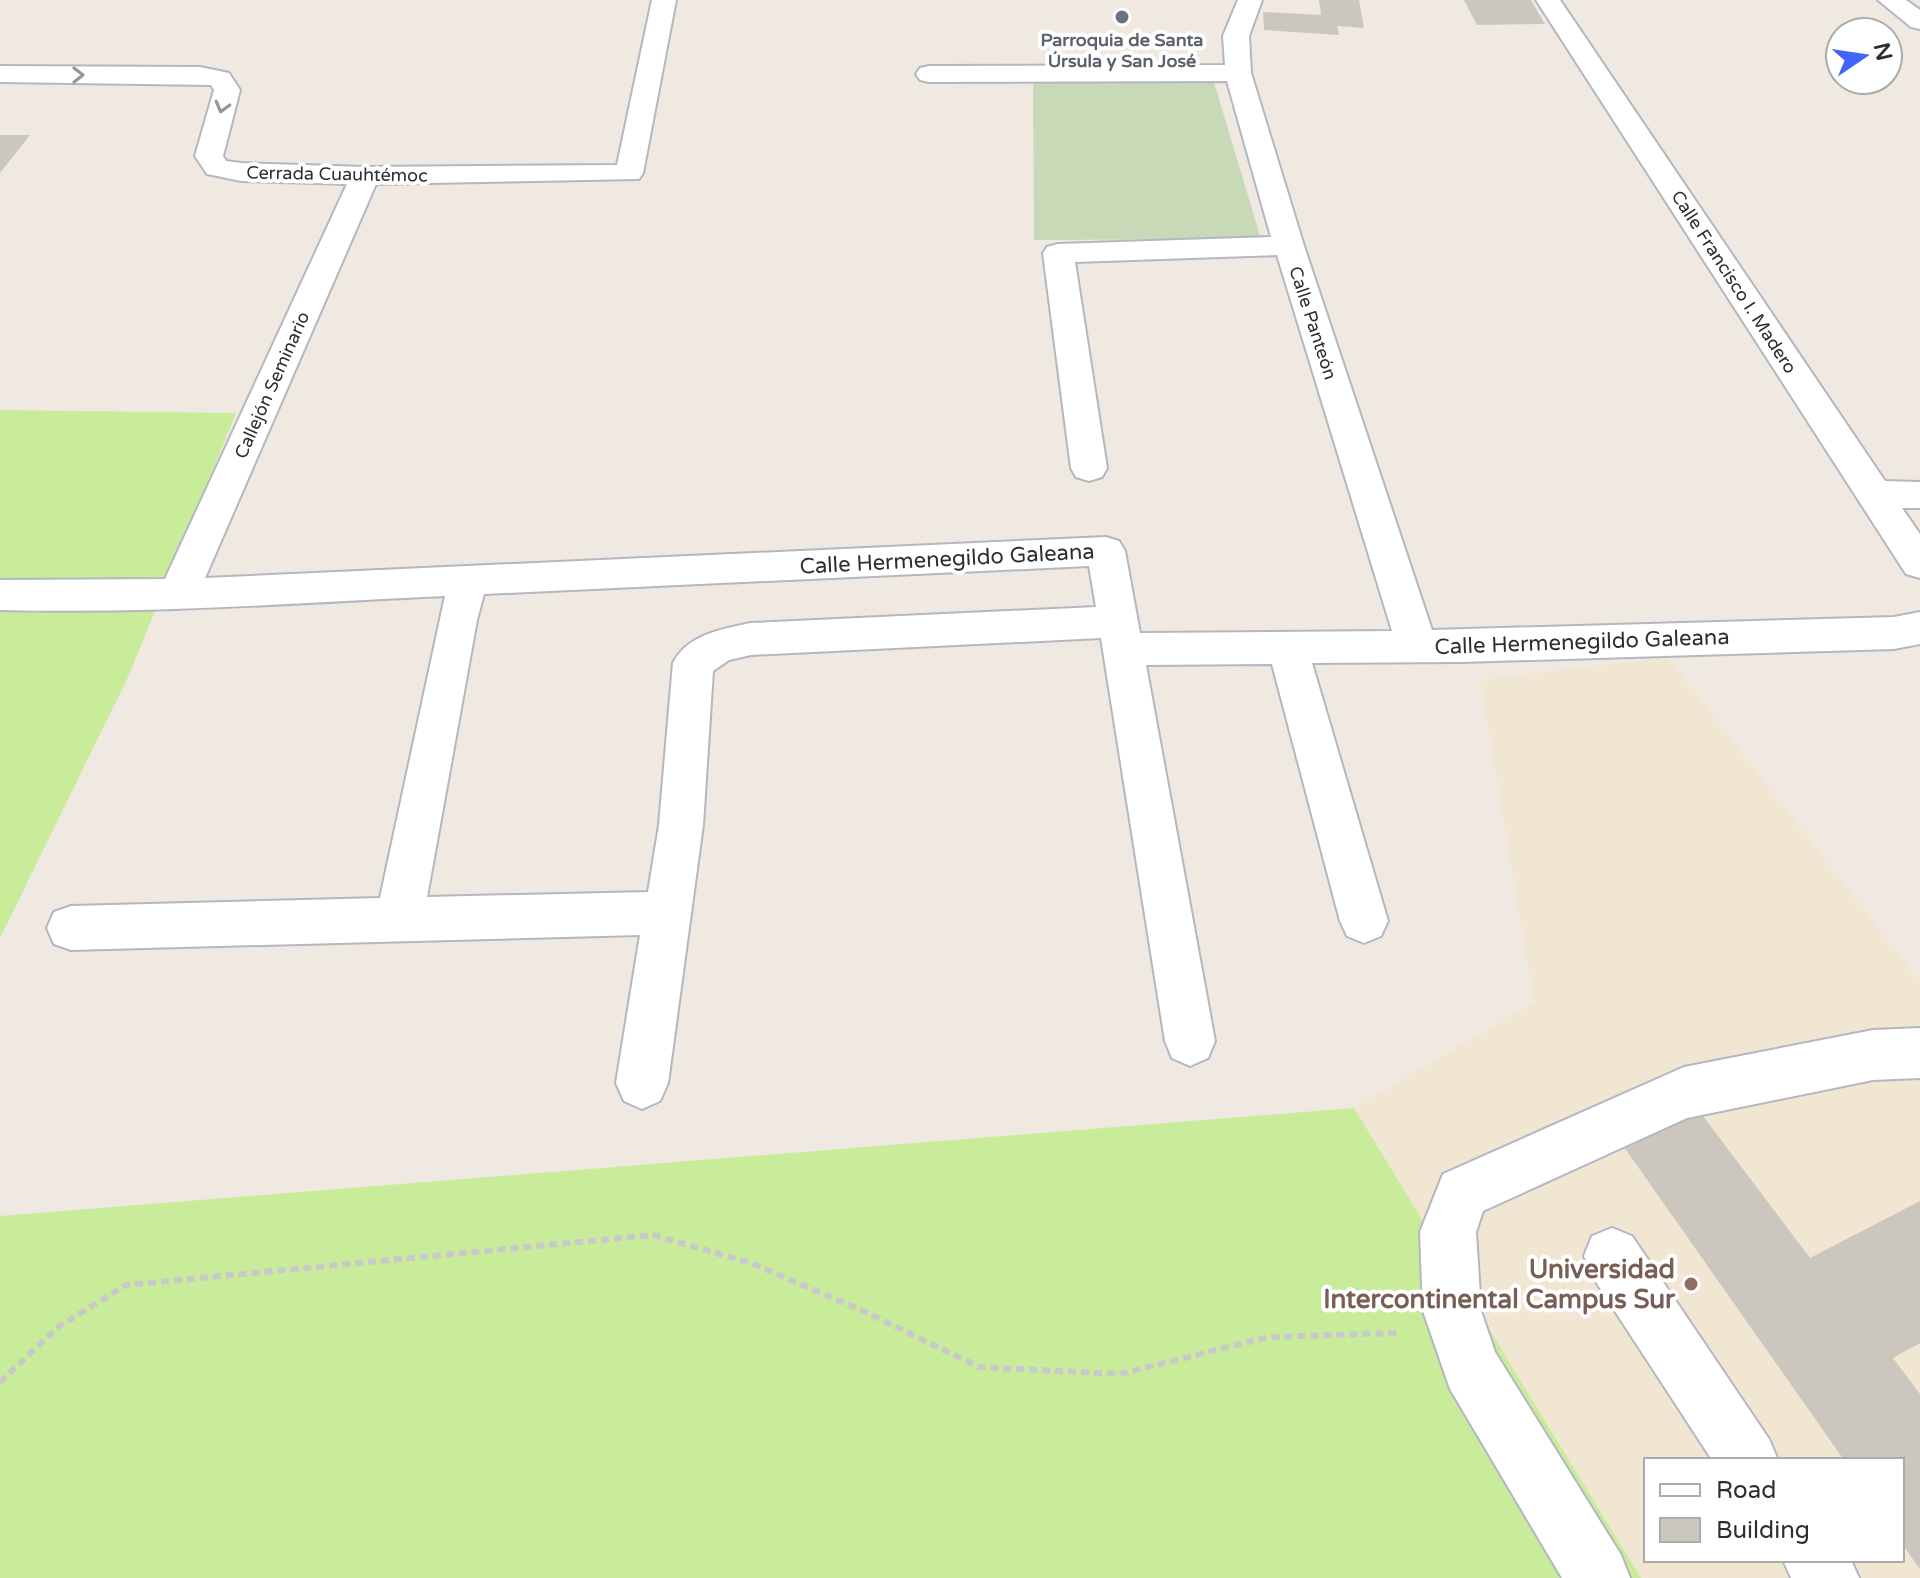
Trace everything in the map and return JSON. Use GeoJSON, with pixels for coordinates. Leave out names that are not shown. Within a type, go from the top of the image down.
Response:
{"type":"FeatureCollection","features":[{"type":"Feature","properties":{"kind":"street","name":"Cerrada Cuauhtémoc"},"geometry":{"type":"LineString","coordinates":[[0,74],[200,75],[220,79],[227,90],[209,156],[217,168],[241,172],[365,176],[629,173],[664,0]]}},
{"type":"Feature","properties":{"kind":"street","name":"Calle Panteón"},"geometry":{"type":"LineString","coordinates":[[1250,0],[1236,36],[1238,73],[1289,246],[1417,645]]}},
{"type":"Feature","properties":{"kind":"street","name":"Calle Francisco I. Madero"},"geometry":{"type":"LineString","coordinates":[[1548,0],[1920,564]]}},
{"type":"Feature","properties":{"kind":"street"},"geometry":{"type":"LineString","coordinates":[[1890,0],[1920,22]]}},
{"type":"Feature","properties":{"kind":"street"},"geometry":{"type":"LineString","coordinates":[[929,74],[1238,73]]}},
{"type":"Feature","properties":{"kind":"street","name":"Callejón Seminario"},"geometry":{"type":"LineString","coordinates":[[178,594],[365,176]]}},
{"type":"Feature","properties":{"kind":"street"},"geometry":{"type":"LineString","coordinates":[[1089,468],[1058,253],[1289,246]]}},
{"type":"Feature","properties":{"kind":"street"},"geometry":{"type":"LineString","coordinates":[[1874,494],[1920,495]]}},
{"type":"Feature","properties":{"kind":"street","name":"Calle Hermenegildo Galeana"},"geometry":{"type":"LineString","coordinates":[[0,595],[178,594],[1106,551],[1118,635],[1287,646],[1462,646],[1894,633],[1920,628]]}},
{"type":"Feature","properties":{"kind":"street"},"geometry":{"type":"LineString","coordinates":[[400,918],[457,620],[469,580]]}},
{"type":"Feature","properties":{"kind":"street"},"geometry":{"type":"LineString","coordinates":[[642,1083],[681,825],[693,663],[718,646],[751,639],[1118,635],[1190,1041]]}},
{"type":"Feature","properties":{"kind":"street"},"geometry":{"type":"LineString","coordinates":[[1287,646],[1364,921]]}},
{"type":"Feature","properties":{"kind":"street"},"geometry":{"type":"LineString","coordinates":[[71,928],[668,913]]}},
{"type":"Feature","properties":{"kind":"street"},"geometry":{"type":"LineString","coordinates":[[1598,1578],[1471,1368],[1452,1311],[1450,1279],[1448,1232],[1462,1193],[1684,1093],[1873,1055],[1920,1053]]}},
{"type":"Feature","properties":{"kind":"street"},"geometry":{"type":"LineString","coordinates":[[1612,1256],[1747,1458]]}},
{"type":"Feature","properties":{"kind":"path"},"geometry":{"type":"LineString","coordinates":[[0,1382],[19,1358],[92,1303],[126,1285],[653,1235],[751,1263],[861,1310],[979,1367],[1120,1374],[1268,1337],[1395,1332],[1439,1349],[1471,1368]]}},
{"type":"Feature","properties":{"kind":"shaded area","name":"Universidad Intercontinental Campus Sur"},"geometry":{"type":"Polygon","coordinates":[[[1668,657],[1920,981],[1920,1578],[1641,1578],[1354,1108],[1534,1002],[1480,680],[1668,657]]]}},
{"type":"Feature","properties":{"kind":"green space"},"geometry":{"type":"Polygon","coordinates":[[[1213,79],[1261,239],[1034,240],[1033,82],[1213,79]]]}},
{"type":"Feature","properties":{"kind":"green space"},"geometry":{"type":"Polygon","coordinates":[[[0,410],[236,413],[128,677],[0,938],[0,410]]]}},
{"type":"Feature","properties":{"kind":"green space"},"geometry":{"type":"Polygon","coordinates":[[[1354,1108],[1641,1578],[0,1578],[0,1216],[1354,1108]]]}},
{"type":"Feature","properties":{"kind":"building"},"geometry":{"type":"Polygon","coordinates":[[[1319,0],[1359,0],[1364,28],[1337,26],[1339,35],[1264,30],[1263,12],[1321,15],[1319,0]]]}},
{"type":"Feature","properties":{"kind":"building"},"geometry":{"type":"Polygon","coordinates":[[[1464,0],[1531,0],[1545,24],[1477,25],[1464,0]]]}},
{"type":"Feature","properties":{"kind":"building"},"geometry":{"type":"Polygon","coordinates":[[[0,135],[30,135],[0,173],[0,135]]]}},
{"type":"Feature","properties":{"kind":"building"},"geometry":{"type":"Polygon","coordinates":[[[1700,1112],[1810,1258],[1920,1201],[1920,1343],[1893,1358],[1920,1394],[1920,1569],[1904,1547],[1904,1458],[1843,1458],[1624,1147],[1700,1112]]]}},
{"type":"Feature","properties":{"kind":"place","name":"Parroquia de Santa Úrsula y San José"},"geometry":{"type":"Point","coordinates":[1122,17]}},
{"type":"Feature","properties":{"kind":"place","name":"Universidad Intercontinental Campus Sur"},"geometry":{"type":"Point","coordinates":[1691,1284]}}]}
